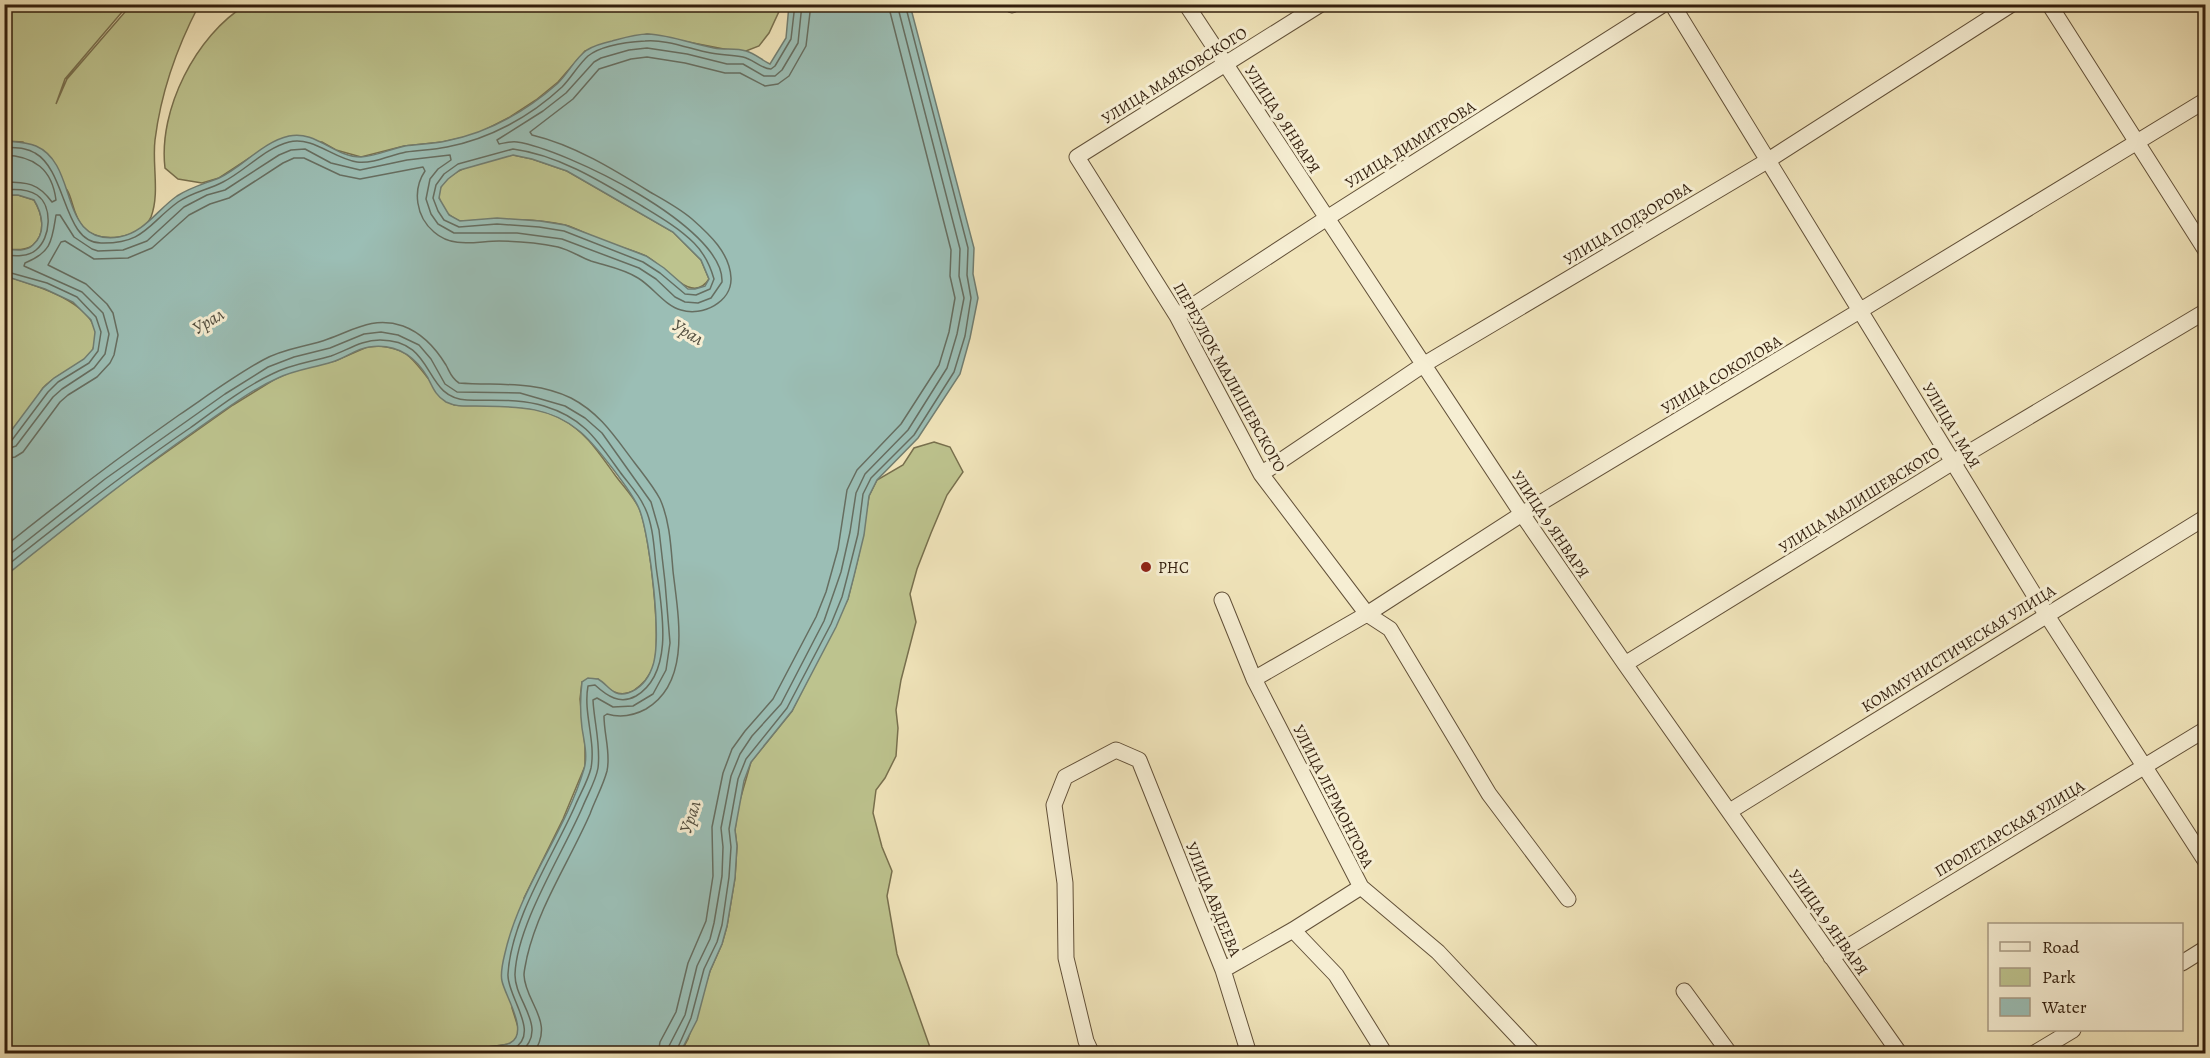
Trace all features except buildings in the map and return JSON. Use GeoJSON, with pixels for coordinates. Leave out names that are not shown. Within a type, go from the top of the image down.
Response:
{"type":"FeatureCollection","features":[{"type":"Feature","properties":{"kind":"street","name":"УЛИЦА 9 ЯНВАРЯ"},"geometry":{"type":"LineString","coordinates":[[1186,4],[1522,514],[1900,1053]]}},
{"type":"Feature","properties":{"kind":"street","name":"УЛИЦА МАЯКОВСКОГО"},"geometry":{"type":"LineString","coordinates":[[1077,157],[1321,4]]}},
{"type":"Feature","properties":{"kind":"street","name":"УЛИЦА ДИМИТРОВА"},"geometry":{"type":"LineString","coordinates":[[1177,316],[1664,4]]}},
{"type":"Feature","properties":{"kind":"street","name":"УЛИЦА 1 МАЯ"},"geometry":{"type":"LineString","coordinates":[[1672,4],[2046,614],[2205,862]]}},
{"type":"Feature","properties":{"kind":"street","name":"УЛИЦА ПОДЗОРОВА"},"geometry":{"type":"LineString","coordinates":[[1261,474],[1423,366],[1767,161],[2012,4]]}},
{"type":"Feature","properties":{"kind":"street"},"geometry":{"type":"LineString","coordinates":[[2049,4],[2205,251]]}},
{"type":"Feature","properties":{"kind":"street","name":"УЛИЦА СОКОЛОВА"},"geometry":{"type":"LineString","coordinates":[[1254,679],[1366,614],[1522,514],[2205,100]]}},
{"type":"Feature","properties":{"kind":"street","name":"ПЕРЕУЛОК МАЛИШЕВСКОГО"},"geometry":{"type":"LineString","coordinates":[[1077,157],[1177,316],[1261,474],[1366,614],[1390,629],[1489,794],[1568,899]]}},
{"type":"Feature","properties":{"kind":"street","name":"УЛИЦА МАЛИШЕВСКОГО"},"geometry":{"type":"LineString","coordinates":[[1625,664],[1953,462],[2205,311]]}},
{"type":"Feature","properties":{"kind":"street","name":"КОММУНИСТИЧЕСКАЯ УЛИЦА"},"geometry":{"type":"LineString","coordinates":[[1730,810],[2205,517]]}},
{"type":"Feature","properties":{"kind":"street","name":"УЛИЦА ЛЕРМОНТОВА"},"geometry":{"type":"LineString","coordinates":[[1222,600],[1254,679],[1361,887],[1438,952],[1534,1053]]}},
{"type":"Feature","properties":{"kind":"street","name":"ПРОЛЕТАРСКАЯ УЛИЦА"},"geometry":{"type":"LineString","coordinates":[[1832,957],[2205,729]]}},
{"type":"Feature","properties":{"kind":"street","name":"УЛИЦА АВДЕЕВА"},"geometry":{"type":"LineString","coordinates":[[1092,1053],[1086,1041],[1066,958],[1065,883],[1054,806],[1065,777],[1116,750],[1139,760],[1223,970],[1249,1053]]}},
{"type":"Feature","properties":{"kind":"street"},"geometry":{"type":"LineString","coordinates":[[1223,970],[1293,930],[1361,887]]}},
{"type":"Feature","properties":{"kind":"street"},"geometry":{"type":"LineString","coordinates":[[1293,930],[1336,975],[1385,1053]]}},
{"type":"Feature","properties":{"kind":"street"},"geometry":{"type":"LineString","coordinates":[[2183,962],[2205,948]]}},
{"type":"Feature","properties":{"kind":"street"},"geometry":{"type":"LineString","coordinates":[[1684,991],[1730,1053]]}},
{"type":"Feature","properties":{"kind":"street"},"geometry":{"type":"LineString","coordinates":[[2033,1053],[2070,1031]]}},
{"type":"Feature","properties":{"kind":"green space"},"geometry":{"type":"Polygon","coordinates":[[[4,5],[128,5],[65,79],[56,104],[67,79],[131,5],[199,5],[177,54],[166,87],[155,140],[154,208],[146,224],[138,230],[129,235],[108,238],[90,233],[77,218],[67,190],[51,172],[23,142],[5,141],[4,5]]]}},
{"type":"Feature","properties":{"kind":"green space"},"geometry":{"type":"Polygon","coordinates":[[[246,5],[782,5],[769,33],[759,46],[746,51],[729,50],[647,34],[585,51],[558,82],[536,100],[510,117],[475,135],[442,142],[404,146],[361,157],[336,150],[322,142],[272,143],[219,178],[202,183],[178,179],[165,168],[164,146],[174,99],[184,76],[211,35],[228,18],[246,5]]]}},
{"type":"Feature","properties":{"kind":"green space"},"geometry":{"type":"Polygon","coordinates":[[[513,155],[567,171],[673,232],[701,260],[709,279],[702,286],[695,288],[687,286],[646,256],[565,225],[526,220],[459,221],[445,211],[440,201],[440,190],[445,181],[454,174],[479,163],[513,155]]]}},
{"type":"Feature","properties":{"kind":"green space"},"geometry":{"type":"Polygon","coordinates":[[[5,195],[18,195],[34,200],[37,205],[42,229],[37,240],[30,247],[20,250],[5,249],[5,195]]]}},
{"type":"Feature","properties":{"kind":"green space"},"geometry":{"type":"Polygon","coordinates":[[[5,276],[50,291],[66,299],[81,309],[91,321],[96,334],[93,349],[89,355],[43,388],[5,439],[5,276]]]}},
{"type":"Feature","properties":{"kind":"green space"},"geometry":{"type":"Polygon","coordinates":[[[380,346],[396,349],[408,355],[454,405],[523,407],[550,413],[571,424],[592,444],[634,499],[639,508],[647,540],[654,588],[656,636],[653,667],[642,684],[628,693],[614,692],[598,679],[582,682],[580,699],[585,766],[563,819],[524,898],[512,1008],[519,1030],[516,1039],[510,1044],[488,1047],[483,1054],[5,1053],[4,576],[113,490],[233,405],[275,379],[298,369],[335,361],[367,347],[380,346]]]}},
{"type":"Feature","properties":{"kind":"green space"},"geometry":{"type":"Polygon","coordinates":[[[934,442],[950,447],[963,472],[947,495],[917,569],[910,594],[916,622],[896,710],[898,728],[896,756],[876,790],[873,813],[882,847],[892,871],[887,896],[897,954],[932,1053],[680,1054],[688,1039],[727,926],[735,878],[737,846],[735,830],[738,807],[751,762],[792,711],[848,599],[869,496],[877,480],[903,465],[914,448],[934,442]]]}},
{"type":"Feature","properties":{"kind":"water","name":"Урал"},"geometry":{"type":"Polygon","coordinates":[[[789,5],[910,5],[974,248],[973,274],[978,298],[960,374],[918,438],[877,480],[869,496],[864,535],[848,599],[836,627],[792,711],[751,762],[744,781],[735,830],[737,846],[735,878],[727,926],[710,971],[697,1020],[680,1053],[483,1053],[488,1047],[510,1043],[516,1038],[518,1031],[515,1014],[502,981],[503,963],[521,905],[566,815],[584,769],[586,754],[581,711],[582,682],[588,678],[598,679],[619,694],[628,693],[646,680],[652,668],[656,636],[654,590],[648,544],[636,503],[603,456],[585,436],[566,422],[530,409],[450,404],[437,394],[423,370],[411,357],[388,347],[369,347],[332,362],[284,375],[246,395],[147,465],[5,576],[5,439],[43,388],[54,378],[84,359],[93,349],[95,332],[91,320],[73,302],[45,289],[5,276],[5,249],[20,250],[30,247],[40,235],[42,223],[34,200],[18,195],[5,195],[5,141],[36,146],[50,156],[59,170],[77,217],[86,229],[99,236],[119,237],[136,231],[182,193],[219,178],[261,149],[289,136],[308,137],[342,153],[361,157],[405,146],[436,143],[476,133],[519,112],[557,84],[583,53],[602,43],[630,36],[656,35],[714,48],[746,51],[770,64],[786,38],[789,5]],[[513,155],[460,170],[441,187],[439,198],[449,215],[460,221],[497,218],[565,225],[646,256],[688,289],[705,286],[709,279],[701,260],[673,232],[567,171],[513,155]]]}},
{"type":"Feature","properties":{"kind":"place","name":"РНС"},"geometry":{"type":"Point","coordinates":[1146,567]}}]}
